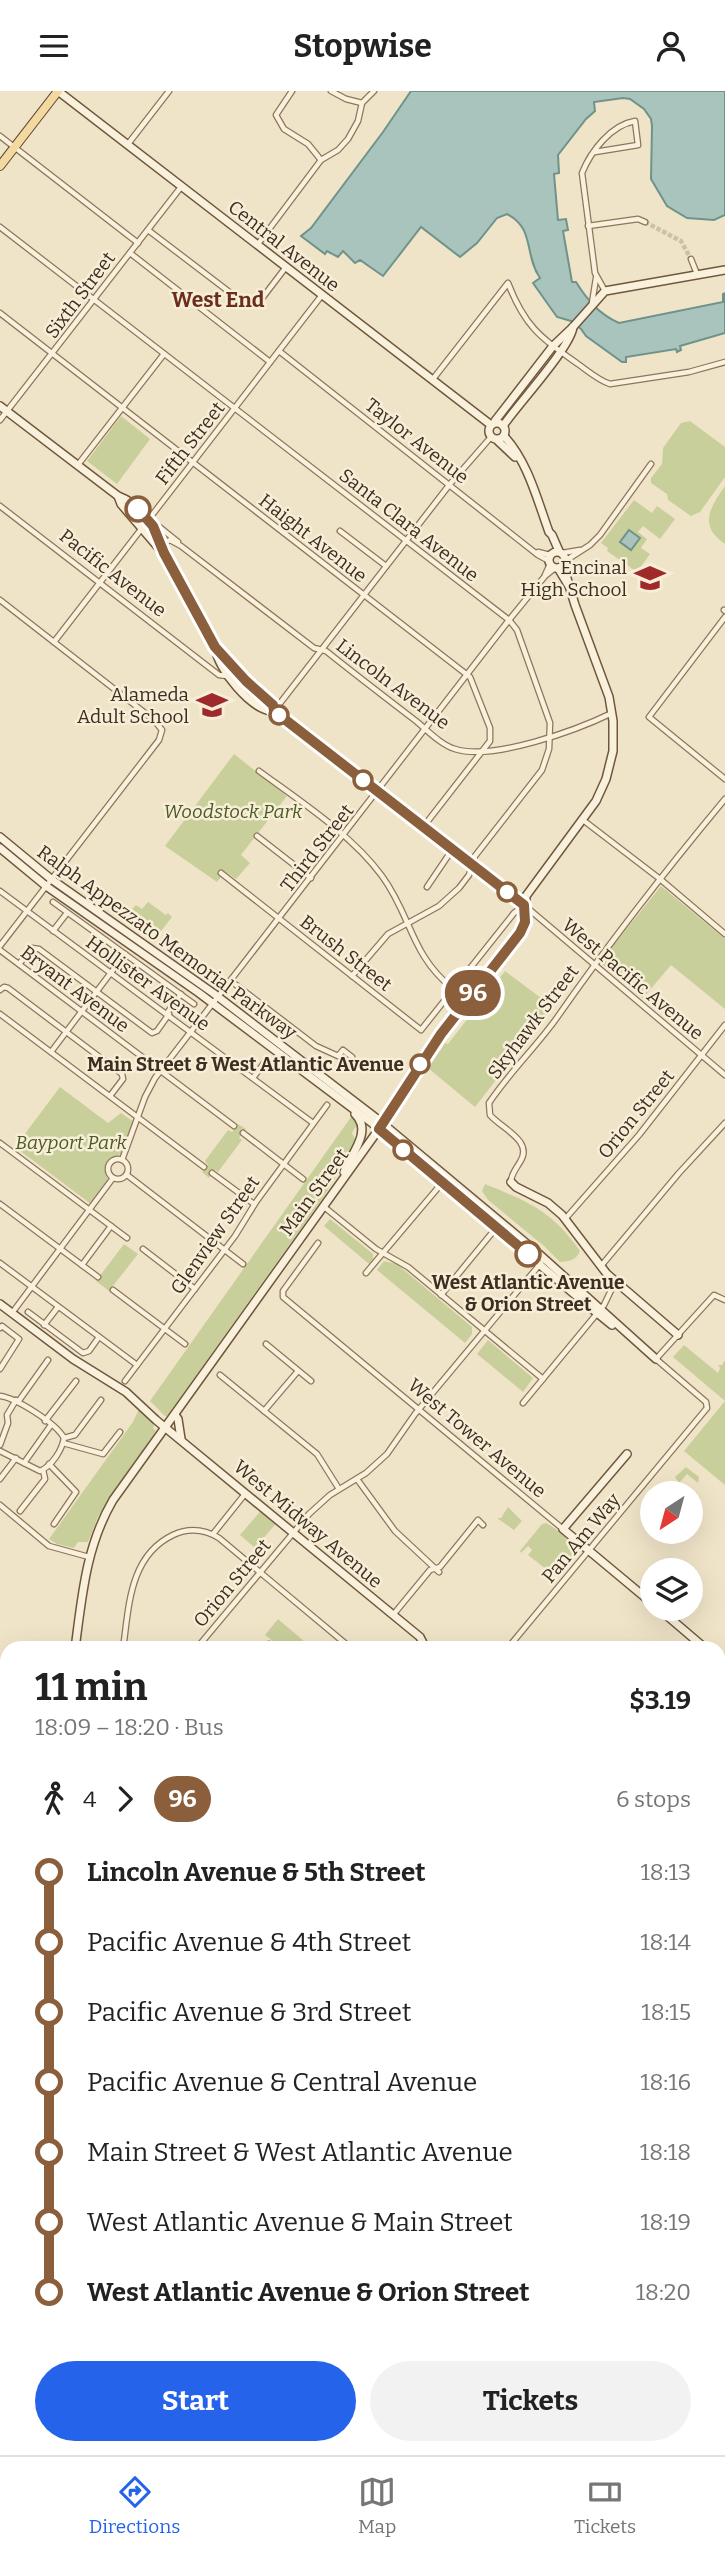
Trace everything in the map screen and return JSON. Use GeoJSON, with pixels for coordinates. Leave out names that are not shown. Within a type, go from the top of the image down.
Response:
{"type":"FeatureCollection","features":[{"type":"Feature","properties":{"kind":"main road"},"geometry":{"type":"LineString","coordinates":[[0,166],[58,91]]}},
{"type":"Feature","properties":{"kind":"street","name":"Central Avenue"},"geometry":{"type":"LineString","coordinates":[[58,91],[432,381],[493,423],[503,426]]}},
{"type":"Feature","properties":{"kind":"street"},"geometry":{"type":"LineString","coordinates":[[128,145],[169,91]]}},
{"type":"Feature","properties":{"kind":"street"},"geometry":{"type":"LineString","coordinates":[[292,91],[276,115],[278,123],[308,144],[321,160]]}},
{"type":"Feature","properties":{"kind":"street"},"geometry":{"type":"LineString","coordinates":[[331,91],[362,103]]}},
{"type":"Feature","properties":{"kind":"street"},"geometry":{"type":"LineString","coordinates":[[257,245],[321,160],[338,150],[348,139],[358,121],[362,103],[374,91]]}},
{"type":"Feature","properties":{"kind":"street"},"geometry":{"type":"LineString","coordinates":[[592,303],[596,277],[581,177],[584,167],[607,135],[617,126],[635,121],[638,145],[595,152]]}},
{"type":"Feature","properties":{"kind":"street"},"geometry":{"type":"LineString","coordinates":[[0,136],[138,243]]}},
{"type":"Feature","properties":{"kind":"street","name":"Sixth Street"},"geometry":{"type":"LineString","coordinates":[[0,421],[182,186]]}},
{"type":"Feature","properties":{"kind":"street"},"geometry":{"type":"LineString","coordinates":[[588,226],[638,219],[645,222]]}},
{"type":"Feature","properties":{"kind":"street","name":"Santa Clara Avenue"},"geometry":{"type":"LineString","coordinates":[[0,227],[509,620],[517,631],[547,709],[550,738],[542,770],[475,856],[469,875],[449,898],[381,939],[352,976]]}},
{"type":"Feature","properties":{"kind":"street"},"geometry":{"type":"LineString","coordinates":[[148,230],[232,294]]}},
{"type":"Feature","properties":{"kind":"street"},"geometry":{"type":"LineString","coordinates":[[130,254],[270,363]]}},
{"type":"Feature","properties":{"kind":"street"},"geometry":{"type":"LineString","coordinates":[[691,259],[698,275]]}},
{"type":"Feature","properties":{"kind":"street"},"geometry":{"type":"LineString","coordinates":[[260,301],[286,267]]}},
{"type":"Feature","properties":{"kind":"street"},"geometry":{"type":"LineString","coordinates":[[259,771],[344,837],[383,877],[424,959],[453,989],[514,913],[524,905],[532,887],[583,820],[601,790],[610,768],[614,738],[612,713],[602,674],[569,588],[571,584],[556,560],[532,483],[522,465],[498,438],[493,423],[553,346],[605,291],[725,270]]}},
{"type":"Feature","properties":{"kind":"street"},"geometry":{"type":"LineString","coordinates":[[596,277],[605,291]]}},
{"type":"Feature","properties":{"kind":"street"},"geometry":{"type":"LineString","coordinates":[[432,381],[508,283],[526,320],[553,346],[610,384],[689,372],[725,362]]}},
{"type":"Feature","properties":{"kind":"street","name":"Fifth Street"},"geometry":{"type":"LineString","coordinates":[[54,642],[322,295]]}},
{"type":"Feature","properties":{"kind":"street","name":"Haight Avenue"},"geometry":{"type":"LineString","coordinates":[[0,313],[467,674],[490,728],[490,741],[423,827]]}},
{"type":"Feature","properties":{"kind":"street"},"geometry":{"type":"LineString","coordinates":[[274,711],[450,484],[498,438],[503,426],[573,333],[573,327]]}},
{"type":"Feature","properties":{"kind":"street","name":"Taylor Avenue"},"geometry":{"type":"LineString","coordinates":[[279,351],[537,552],[556,560]]}},
{"type":"Feature","properties":{"kind":"street"},"geometry":{"type":"LineString","coordinates":[[77,466],[164,354]]}},
{"type":"Feature","properties":{"kind":"street","name":"Lincoln Avenue"},"geometry":{"type":"LineString","coordinates":[[0,406],[77,466],[125,499],[174,537],[181,546],[314,648],[326,651],[457,750],[482,751],[550,738],[612,713]]}},
{"type":"Feature","properties":{"kind":"street"},"geometry":{"type":"LineString","coordinates":[[556,560],[590,545],[600,535],[651,464]]}},
{"type":"Feature","properties":{"kind":"street","name":"Lincoln Avenue"},"geometry":{"type":"LineString","coordinates":[[118,496],[164,553]]}},
{"type":"Feature","properties":{"kind":"street","name":"Pacific Avenue"},"geometry":{"type":"LineString","coordinates":[[0,506],[219,675],[228,676]]}},
{"type":"Feature","properties":{"kind":"street"},"geometry":{"type":"LineString","coordinates":[[126,508],[149,520],[215,647],[236,671],[273,705],[274,711]]}},
{"type":"Feature","properties":{"kind":"street"},"geometry":{"type":"LineString","coordinates":[[340,531],[386,566]]}},
{"type":"Feature","properties":{"kind":"street"},"geometry":{"type":"LineString","coordinates":[[162,544],[170,540],[181,546]]}},
{"type":"Feature","properties":{"kind":"street","name":"Third Street"},"geometry":{"type":"LineString","coordinates":[[122,1160],[145,1097],[161,1071],[556,560]]}},
{"type":"Feature","properties":{"kind":"street"},"geometry":{"type":"LineString","coordinates":[[0,600],[154,720],[162,730],[159,740],[0,948]]}},
{"type":"Feature","properties":{"kind":"street"},"geometry":{"type":"LineString","coordinates":[[725,617],[649,717],[725,779]]}},
{"type":"Feature","properties":{"kind":"street"},"geometry":{"type":"LineString","coordinates":[[215,647],[228,676],[238,680],[274,711],[524,905]]}},
{"type":"Feature","properties":{"kind":"street","name":"Skyhawk Street"},"geometry":{"type":"LineString","coordinates":[[511,1182],[511,1176],[526,1149],[490,1115],[489,1103],[554,1022],[674,860],[725,799]]}},
{"type":"Feature","properties":{"kind":"street"},"geometry":{"type":"LineString","coordinates":[[583,820],[660,879],[725,934]]}},
{"type":"Feature","properties":{"kind":"street"},"geometry":{"type":"LineString","coordinates":[[257,836],[311,878]]}},
{"type":"Feature","properties":{"kind":"street","name":"Ralph Appezzato Memorial Parkway"},"geometry":{"type":"LineString","coordinates":[[0,837],[48,883]]}},
{"type":"Feature","properties":{"kind":"street","name":"Ralph Appezzato Memorial Parkway"},"geometry":{"type":"LineString","coordinates":[[0,848],[216,1000],[381,1126]]}},
{"type":"Feature","properties":{"kind":"street"},"geometry":{"type":"LineString","coordinates":[[427,887],[452,850]]}},
{"type":"Feature","properties":{"kind":"street","name":"Brush Street"},"geometry":{"type":"LineString","coordinates":[[221,873],[421,1030],[453,989]]}},
{"type":"Feature","properties":{"kind":"street","name":"Hollister Avenue"},"geometry":{"type":"LineString","coordinates":[[0,891],[313,1123]]}},
{"type":"Feature","properties":{"kind":"street"},"geometry":{"type":"LineString","coordinates":[[52,902],[194,1005]]}},
{"type":"Feature","properties":{"kind":"street","name":"West Pacific Avenue"},"geometry":{"type":"LineString","coordinates":[[524,905],[725,1075]]}},
{"type":"Feature","properties":{"kind":"street","name":"Main Street"},"geometry":{"type":"LineString","coordinates":[[76,1641],[89,1557],[99,1527],[113,1500],[381,1126],[441,1034],[520,933],[525,922],[524,905]]}},
{"type":"Feature","properties":{"kind":"street"},"geometry":{"type":"LineString","coordinates":[[53,931],[67,913]]}},
{"type":"Feature","properties":{"kind":"street","name":"Bryant Avenue"},"geometry":{"type":"LineString","coordinates":[[0,948],[234,1126]]}},
{"type":"Feature","properties":{"kind":"street"},"geometry":{"type":"LineString","coordinates":[[19,964],[32,948],[39,949],[152,1033],[157,1031],[181,994]]}},
{"type":"Feature","properties":{"kind":"street"},"geometry":{"type":"LineString","coordinates":[[51,1052],[125,954]]}},
{"type":"Feature","properties":{"kind":"street"},"geometry":{"type":"LineString","coordinates":[[230,981],[316,1046],[338,1056],[343,1050],[352,1057]]}},
{"type":"Feature","properties":{"kind":"street"},"geometry":{"type":"LineString","coordinates":[[0,990],[8,988],[123,1075],[110,1096]]}},
{"type":"Feature","properties":{"kind":"street","name":"Ralph Appezzato Memorial Parkway"},"geometry":{"type":"LineString","coordinates":[[216,1000],[307,1074],[381,1126]]}},
{"type":"Feature","properties":{"kind":"street"},"geometry":{"type":"LineString","coordinates":[[0,1014],[204,1167]]}},
{"type":"Feature","properties":{"kind":"street","name":"Orion Street"},"geometry":{"type":"LineString","coordinates":[[566,1218],[651,1120],[725,1025]]}},
{"type":"Feature","properties":{"kind":"street"},"geometry":{"type":"LineString","coordinates":[[253,1078],[267,1059]]}},
{"type":"Feature","properties":{"kind":"street"},"geometry":{"type":"LineString","coordinates":[[307,1074],[308,1078],[356,1115],[361,1122],[361,1138],[339,1184]]}},
{"type":"Feature","properties":{"kind":"street","name":"Glenview Street"},"geometry":{"type":"LineString","coordinates":[[125,1381],[195,1289],[327,1105]]}},
{"type":"Feature","properties":{"kind":"street"},"geometry":{"type":"LineString","coordinates":[[601,1266],[725,1123]]}},
{"type":"Feature","properties":{"kind":"street"},"geometry":{"type":"LineString","coordinates":[[381,1126],[442,1183],[542,1262]]}},
{"type":"Feature","properties":{"kind":"street"},"geometry":{"type":"LineString","coordinates":[[381,1126],[599,1311],[646,1347],[656,1359],[714,1295],[725,1300]]}},
{"type":"Feature","properties":{"kind":"street"},"geometry":{"type":"LineString","coordinates":[[243,1133],[303,1179]]}},
{"type":"Feature","properties":{"kind":"street"},"geometry":{"type":"LineString","coordinates":[[0,1143],[127,1238]]}},
{"type":"Feature","properties":{"kind":"street"},"geometry":{"type":"LineString","coordinates":[[114,1160],[122,1160],[128,1167],[127,1175],[120,1179],[113,1178],[109,1173],[110,1164],[114,1160]]}},
{"type":"Feature","properties":{"kind":"street"},"geometry":{"type":"LineString","coordinates":[[212,1173],[254,1205]]}},
{"type":"Feature","properties":{"kind":"street"},"geometry":{"type":"LineString","coordinates":[[127,1175],[243,1264]]}},
{"type":"Feature","properties":{"kind":"street"},"geometry":{"type":"LineString","coordinates":[[12,1313],[113,1178]]}},
{"type":"Feature","properties":{"kind":"street"},"geometry":{"type":"LineString","coordinates":[[511,1182],[548,1203],[566,1218],[615,1282],[678,1335]]}},
{"type":"Feature","properties":{"kind":"street"},"geometry":{"type":"LineString","coordinates":[[366,1273],[442,1183]]}},
{"type":"Feature","properties":{"kind":"street"},"geometry":{"type":"LineString","coordinates":[[0,1204],[98,1277]]}},
{"type":"Feature","properties":{"kind":"street"},"geometry":{"type":"LineString","coordinates":[[323,1206],[383,1254],[408,1267],[543,1379]]}},
{"type":"Feature","properties":{"kind":"street"},"geometry":{"type":"LineString","coordinates":[[82,1265],[111,1226]]}},
{"type":"Feature","properties":{"kind":"street"},"geometry":{"type":"LineString","coordinates":[[442,1295],[496,1228]]}},
{"type":"Feature","properties":{"kind":"street","name":"West Tower Avenue"},"geometry":{"type":"LineString","coordinates":[[318,1243],[282,1295],[640,1593]]}},
{"type":"Feature","properties":{"kind":"street"},"geometry":{"type":"LineString","coordinates":[[143,1249],[195,1289]]}},
{"type":"Feature","properties":{"kind":"street","name":"Orion Street"},"geometry":{"type":"LineString","coordinates":[[203,1641],[316,1507],[387,1454],[418,1410],[542,1262]]}},
{"type":"Feature","properties":{"kind":"street"},"geometry":{"type":"LineString","coordinates":[[0,1263],[137,1365]]}},
{"type":"Feature","properties":{"kind":"street"},"geometry":{"type":"LineString","coordinates":[[523,1403],[599,1311],[615,1282]]}},
{"type":"Feature","properties":{"kind":"street"},"geometry":{"type":"LineString","coordinates":[[113,1290],[185,1344]]}},
{"type":"Feature","properties":{"kind":"street","name":"West Midway Avenue"},"geometry":{"type":"LineString","coordinates":[[0,1304],[73,1359],[120,1387],[422,1641]]}},
{"type":"Feature","properties":{"kind":"street"},"geometry":{"type":"LineString","coordinates":[[44,1325],[58,1307]]}},
{"type":"Feature","properties":{"kind":"street"},"geometry":{"type":"LineString","coordinates":[[28,1313],[83,1353],[89,1351],[99,1337]]}},
{"type":"Feature","properties":{"kind":"street"},"geometry":{"type":"LineString","coordinates":[[0,1369],[19,1339],[1,1327]]}},
{"type":"Feature","properties":{"kind":"street"},"geometry":{"type":"LineString","coordinates":[[266,1343],[310,1381]]}},
{"type":"Feature","properties":{"kind":"street","name":"Pan Am Way"},"geometry":{"type":"LineString","coordinates":[[515,1641],[707,1408],[706,1402],[656,1359]]}},
{"type":"Feature","properties":{"kind":"street"},"geometry":{"type":"LineString","coordinates":[[0,1445],[8,1423],[6,1415],[48,1360]]}},
{"type":"Feature","properties":{"kind":"street"},"geometry":{"type":"LineString","coordinates":[[264,1411],[298,1371]]}},
{"type":"Feature","properties":{"kind":"street"},"geometry":{"type":"LineString","coordinates":[[220,1375],[321,1458],[339,1489]]}},
{"type":"Feature","properties":{"kind":"street"},"geometry":{"type":"LineString","coordinates":[[24,1463],[76,1381]]}},
{"type":"Feature","properties":{"kind":"street"},"geometry":{"type":"LineString","coordinates":[[0,1396],[17,1401],[61,1432],[63,1440]]}},
{"type":"Feature","properties":{"kind":"street"},"geometry":{"type":"LineString","coordinates":[[0,1451],[37,1471],[43,1470],[63,1440],[75,1435],[101,1400]]}},
{"type":"Feature","properties":{"kind":"street"},"geometry":{"type":"LineString","coordinates":[[175,1415],[181,1439]]}},
{"type":"Feature","properties":{"kind":"street"},"geometry":{"type":"LineString","coordinates":[[63,1440],[103,1454],[120,1432]]}},
{"type":"Feature","properties":{"kind":"street"},"geometry":{"type":"LineString","coordinates":[[563,1529],[627,1454]]}},
{"type":"Feature","properties":{"kind":"street"},"geometry":{"type":"LineString","coordinates":[[0,1478],[16,1458]]}},
{"type":"Feature","properties":{"kind":"street"},"geometry":{"type":"LineString","coordinates":[[49,1464],[76,1492],[54,1524]]}},
{"type":"Feature","properties":{"kind":"street"},"geometry":{"type":"LineString","coordinates":[[20,1511],[45,1479],[43,1470]]}},
{"type":"Feature","properties":{"kind":"street"},"geometry":{"type":"LineString","coordinates":[[357,1479],[395,1531],[437,1571]]}},
{"type":"Feature","properties":{"kind":"street"},"geometry":{"type":"LineString","coordinates":[[213,1534],[246,1493]]}},
{"type":"Feature","properties":{"kind":"street"},"geometry":{"type":"LineString","coordinates":[[0,1505],[49,1546],[89,1557]]}},
{"type":"Feature","properties":{"kind":"street"},"geometry":{"type":"LineString","coordinates":[[437,1571],[478,1520],[483,1525]]}},
{"type":"Feature","properties":{"kind":"street"},"geometry":{"type":"LineString","coordinates":[[124,1641],[133,1584],[142,1562],[164,1540],[190,1531],[213,1534],[342,1641]]}},
{"type":"Feature","properties":{"kind":"street"},"geometry":{"type":"LineString","coordinates":[[393,1615],[430,1570],[437,1571]]}},
{"type":"Feature","properties":{"kind":"street"},"geometry":{"type":"LineString","coordinates":[[673,1621],[697,1641]]}},
{"type":"Feature","properties":{"kind":"green space"},"geometry":{"type":"Polygon","coordinates":[[[121,416],[150,439],[117,484],[87,461],[121,416]]]}},
{"type":"Feature","properties":{"kind":"green space"},"geometry":{"type":"Polygon","coordinates":[[[690,421],[725,447],[725,477],[700,512],[691,516],[668,500],[667,494],[651,483],[651,478],[662,464],[663,448],[681,423],[690,421]]]}},
{"type":"Feature","properties":{"kind":"green space"},"geometry":{"type":"Polygon","coordinates":[[[725,486],[725,544],[712,530],[709,516],[725,486]]]}},
{"type":"Feature","properties":{"kind":"green space"},"geometry":{"type":"Polygon","coordinates":[[[634,500],[652,513],[657,506],[675,519],[660,539],[643,526],[638,532],[647,539],[641,548],[650,554],[637,572],[607,551],[608,548],[601,543],[634,500]]]}},
{"type":"Feature","properties":{"kind":"green space","name":"Woodstock Park"},"geometry":{"type":"Polygon","coordinates":[[[234,754],[287,796],[241,855],[250,863],[236,879],[225,872],[217,882],[165,846],[234,754]]]}},
{"type":"Feature","properties":{"kind":"green space"},"geometry":{"type":"Polygon","coordinates":[[[661,886],[725,939],[725,1009],[671,965],[643,998],[600,962],[661,886]]]}},
{"type":"Feature","properties":{"kind":"green space"},"geometry":{"type":"Polygon","coordinates":[[[148,902],[172,917],[161,931],[132,909],[136,905],[142,909],[148,902]]]}},
{"type":"Feature","properties":{"kind":"green space"},"geometry":{"type":"Polygon","coordinates":[[[505,971],[553,1007],[475,1107],[428,1068],[445,1043],[448,1044],[505,971]]]}},
{"type":"Feature","properties":{"kind":"green space","name":"Bayport Park"},"geometry":{"type":"Polygon","coordinates":[[[60,1087],[108,1123],[121,1113],[134,1122],[123,1153],[112,1158],[106,1165],[108,1182],[91,1204],[15,1147],[60,1087]]]}},
{"type":"Feature","properties":{"kind":"green space"},"geometry":{"type":"Polygon","coordinates":[[[351,1117],[358,1123],[352,1133],[357,1143],[322,1199],[165,1416],[150,1401],[351,1117]]]}},
{"type":"Feature","properties":{"kind":"green space"},"geometry":{"type":"Polygon","coordinates":[[[238,1124],[246,1129],[239,1138],[242,1140],[218,1172],[215,1170],[209,1178],[202,1172],[208,1165],[205,1161],[228,1130],[232,1132],[238,1124]]]}},
{"type":"Feature","properties":{"kind":"green space"},"geometry":{"type":"Polygon","coordinates":[[[485,1184],[514,1196],[549,1217],[580,1251],[576,1257],[560,1262],[488,1200],[482,1191],[485,1184]]]}},
{"type":"Feature","properties":{"kind":"green space"},"geometry":{"type":"Polygon","coordinates":[[[330,1219],[373,1254],[369,1264],[324,1226],[330,1219]]]}},
{"type":"Feature","properties":{"kind":"green space"},"geometry":{"type":"Polygon","coordinates":[[[124,1244],[138,1254],[109,1291],[96,1281],[124,1244]]]}},
{"type":"Feature","properties":{"kind":"green space"},"geometry":{"type":"Polygon","coordinates":[[[384,1261],[397,1264],[472,1327],[472,1334],[465,1343],[377,1270],[384,1261]]]}},
{"type":"Feature","properties":{"kind":"green space"},"geometry":{"type":"Polygon","coordinates":[[[488,1340],[533,1378],[523,1392],[477,1354],[488,1340]]]}},
{"type":"Feature","properties":{"kind":"green space"},"geometry":{"type":"Polygon","coordinates":[[[684,1345],[718,1373],[718,1365],[722,1365],[725,1360],[725,1401],[673,1357],[684,1345]]]}},
{"type":"Feature","properties":{"kind":"green space"},"geometry":{"type":"Polygon","coordinates":[[[725,1401],[725,1485],[684,1451],[725,1401]]]}},
{"type":"Feature","properties":{"kind":"green space"},"geometry":{"type":"Polygon","coordinates":[[[139,1409],[155,1423],[153,1428],[156,1431],[98,1517],[88,1542],[78,1542],[74,1548],[49,1539],[133,1422],[139,1409]]]}},
{"type":"Feature","properties":{"kind":"green space"},"geometry":{"type":"Polygon","coordinates":[[[686,1467],[699,1477],[698,1481],[696,1481],[687,1474],[678,1481],[675,1477],[686,1467]]]}},
{"type":"Feature","properties":{"kind":"green space"},"geometry":{"type":"Polygon","coordinates":[[[264,1507],[279,1520],[255,1548],[240,1535],[264,1507]]]}},
{"type":"Feature","properties":{"kind":"green space"},"geometry":{"type":"Polygon","coordinates":[[[508,1507],[522,1521],[514,1530],[497,1518],[501,1518],[508,1507]]]}},
{"type":"Feature","properties":{"kind":"green space"},"geometry":{"type":"Polygon","coordinates":[[[546,1523],[556,1529],[571,1545],[574,1556],[559,1575],[555,1576],[528,1555],[532,1550],[528,1546],[521,1553],[520,1551],[542,1524],[546,1523]]]}},
{"type":"Feature","properties":{"kind":"green space"},"geometry":{"type":"Polygon","coordinates":[[[278,1619],[304,1641],[273,1641],[265,1635],[278,1619]]]}},
{"type":"Feature","properties":{"kind":"water"},"geometry":{"type":"Polygon","coordinates":[[[411,91],[725,91],[725,215],[714,220],[687,218],[667,206],[651,179],[651,119],[644,109],[630,99],[594,102],[595,111],[558,155],[559,173],[554,174],[558,220],[566,219],[568,230],[563,231],[572,282],[576,282],[594,306],[619,323],[723,302],[725,293],[725,333],[680,346],[681,350],[677,352],[676,349],[626,357],[626,362],[622,362],[586,336],[571,321],[557,317],[533,283],[540,278],[532,260],[526,234],[516,220],[507,214],[497,218],[477,243],[460,257],[421,227],[383,276],[360,260],[355,263],[343,251],[338,257],[327,251],[325,254],[301,236],[311,228],[411,91]]]}},
{"type":"Feature","properties":{"kind":"water"},"geometry":{"type":"Polygon","coordinates":[[[629,530],[640,538],[631,550],[620,542],[629,530]]]}},
{"type":"Feature","properties":{"kind":"tunnel"},"geometry":{"type":"LineString","coordinates":[[645,222],[681,241],[691,259]]}},
{"type":"Feature","properties":{"kind":"bus line","name":"96"},"geometry":{"type":"LineString","coordinates":[[138,509],[153,526],[164,553],[215,647],[236,671],[273,705],[274,711],[524,905],[524,927],[425,1056],[379,1129],[528,1254]]}},
{"type":"Feature","properties":{"kind":"place","name":"Encinal High School"},"geometry":{"type":"Point","coordinates":[650,578]}},
{"type":"Feature","properties":{"kind":"place","name":"Alameda Adult School"},"geometry":{"type":"Point","coordinates":[212,705]}},
{"type":"Feature","properties":{"kind":"place","name":"Main Street & West Atlantic Avenue"},"geometry":{"type":"Point","coordinates":[420,1064]}},
{"type":"Feature","properties":{"kind":"place","name":"West Atlantic Avenue & Orion Street"},"geometry":{"type":"Point","coordinates":[528,1254]}},
{"type":"Feature","properties":{"kind":"district","name":"West End"},"geometry":{"type":"Point","coordinates":[218,300]}}]}
